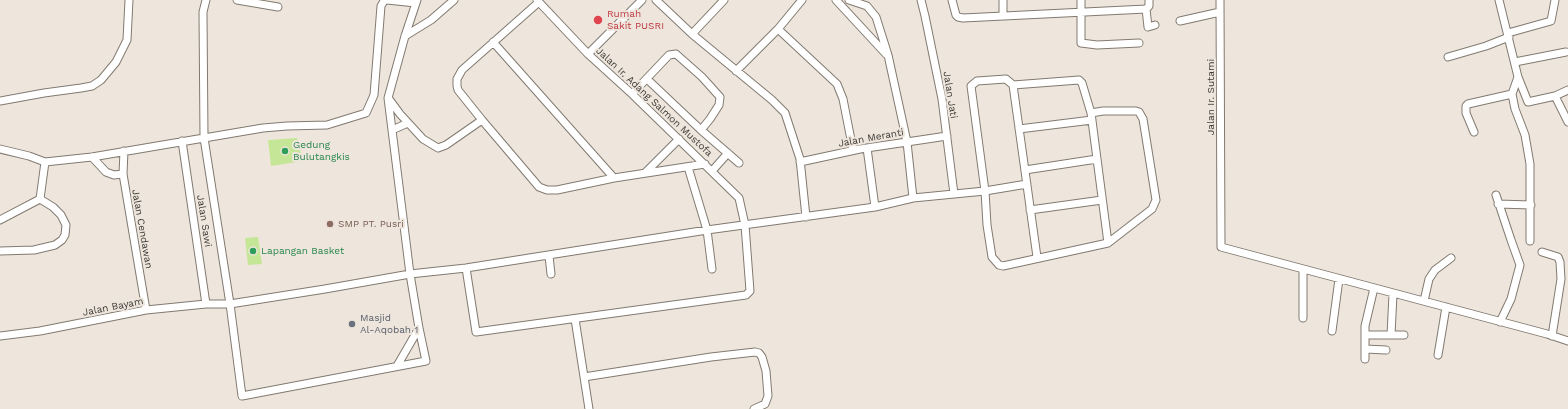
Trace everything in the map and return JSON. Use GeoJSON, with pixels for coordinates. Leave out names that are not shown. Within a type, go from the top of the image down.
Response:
{"type":"FeatureCollection","features":[{"type":"Feature","properties":{"kind":"street"},"geometry":{"type":"LineString","coordinates":[[0,101],[92,86],[101,80],[116,62],[127,40],[129,0]]}},
{"type":"Feature","properties":{"kind":"street"},"geometry":{"type":"LineString","coordinates":[[0,148],[45,162],[92,156],[182,141],[204,138],[287,126],[327,125],[366,113],[374,95],[379,19],[383,1],[417,2],[404,36],[388,98],[410,274],[426,361],[242,396],[230,304],[204,138],[203,12],[206,0]]}},
{"type":"Feature","properties":{"kind":"street"},"geometry":{"type":"LineString","coordinates":[[237,0],[278,7]]}},
{"type":"Feature","properties":{"kind":"street"},"geometry":{"type":"LineString","coordinates":[[404,36],[430,20],[454,0]]}},
{"type":"Feature","properties":{"kind":"street"},"geometry":{"type":"LineString","coordinates":[[588,54],[642,0]]}},
{"type":"Feature","properties":{"kind":"street"},"geometry":{"type":"LineString","coordinates":[[656,0],[692,34],[772,100],[785,113],[800,162],[806,217]]}},
{"type":"Feature","properties":{"kind":"street"},"geometry":{"type":"LineString","coordinates":[[692,34],[724,0]]}},
{"type":"Feature","properties":{"kind":"street"},"geometry":{"type":"LineString","coordinates":[[836,0],[888,56]]}},
{"type":"Feature","properties":{"kind":"street"},"geometry":{"type":"LineString","coordinates":[[849,0],[867,6],[876,17],[888,56],[907,142],[913,198]]}},
{"type":"Feature","properties":{"kind":"street","name":"Jalan Jati"},"geometry":{"type":"LineString","coordinates":[[920,0],[925,16],[939,84],[954,194]]}},
{"type":"Feature","properties":{"kind":"street"},"geometry":{"type":"LineString","coordinates":[[952,0],[956,15],[958,17],[1146,9]]}},
{"type":"Feature","properties":{"kind":"street"},"geometry":{"type":"LineString","coordinates":[[1003,0],[1003,16]]}},
{"type":"Feature","properties":{"kind":"street"},"geometry":{"type":"LineString","coordinates":[[1081,0],[1081,43],[1097,45],[1139,42]]}},
{"type":"Feature","properties":{"kind":"street"},"geometry":{"type":"LineString","coordinates":[[1149,0],[1149,6],[1146,9],[1148,26],[1155,25]]}},
{"type":"Feature","properties":{"kind":"street","name":"Jalan Ir. Sutami"},"geometry":{"type":"LineString","coordinates":[[1220,0],[1221,247],[1303,269]]}},
{"type":"Feature","properties":{"kind":"street"},"geometry":{"type":"LineString","coordinates":[[1499,0],[1518,77],[1528,102],[1555,96],[1568,90]]}},
{"type":"Feature","properties":{"kind":"street"},"geometry":{"type":"LineString","coordinates":[[1448,57],[1486,46],[1508,35],[1551,21],[1555,0]]}},
{"type":"Feature","properties":{"kind":"street"},"geometry":{"type":"LineString","coordinates":[[538,1],[462,70],[457,79],[458,90],[539,188],[557,190],[614,178],[705,164]]}},
{"type":"Feature","properties":{"kind":"street","name":"Jalan Ir. Adang Salmon Mustofa"},"geometry":{"type":"LineString","coordinates":[[466,268],[476,332],[746,295],[750,291],[745,225],[739,198],[632,94],[588,54],[538,1]]}},
{"type":"Feature","properties":{"kind":"street"},"geometry":{"type":"LineString","coordinates":[[736,71],[778,29],[800,1]]}},
{"type":"Feature","properties":{"kind":"street"},"geometry":{"type":"LineString","coordinates":[[1180,21],[1220,12]]}},
{"type":"Feature","properties":{"kind":"street"},"geometry":{"type":"LineString","coordinates":[[778,29],[837,84],[843,99],[853,150]]}},
{"type":"Feature","properties":{"kind":"street"},"geometry":{"type":"LineString","coordinates":[[493,42],[614,178]]}},
{"type":"Feature","properties":{"kind":"street"},"geometry":{"type":"LineString","coordinates":[[1515,62],[1566,52]]}},
{"type":"Feature","properties":{"kind":"street"},"geometry":{"type":"LineString","coordinates":[[632,94],[669,55],[676,54],[702,77],[720,97],[720,100],[710,119],[701,130]]}},
{"type":"Feature","properties":{"kind":"street"},"geometry":{"type":"LineString","coordinates":[[1518,77],[1512,94],[1515,108],[1525,135],[1530,164],[1530,241]]}},
{"type":"Feature","properties":{"kind":"street"},"geometry":{"type":"LineString","coordinates":[[647,78],[701,130],[739,163]]}},
{"type":"Feature","properties":{"kind":"street"},"geometry":{"type":"LineString","coordinates":[[1019,129],[1091,116],[1102,111],[1139,112],[1143,118],[1156,200],[1152,209],[1108,243],[1037,257],[1003,266],[995,262],[992,257],[987,225],[985,191],[971,86],[977,81],[1006,78],[1013,85],[1030,210],[1037,257]]}},
{"type":"Feature","properties":{"kind":"street"},"geometry":{"type":"LineString","coordinates":[[1013,85],[1079,80],[1082,83],[1091,116],[1108,243]]}},
{"type":"Feature","properties":{"kind":"street"},"geometry":{"type":"LineString","coordinates":[[1474,132],[1466,113],[1466,106],[1468,104],[1512,94]]}},
{"type":"Feature","properties":{"kind":"street"},"geometry":{"type":"LineString","coordinates":[[1555,96],[1568,122]]}},
{"type":"Feature","properties":{"kind":"street"},"geometry":{"type":"LineString","coordinates":[[388,98],[423,139],[438,148],[446,145],[482,120]]}},
{"type":"Feature","properties":{"kind":"street"},"geometry":{"type":"LineString","coordinates":[[392,130],[408,123]]}},
{"type":"Feature","properties":{"kind":"street","name":"Jalan Meranti"},"geometry":{"type":"LineString","coordinates":[[800,162],[853,150],[947,136]]}},
{"type":"Feature","properties":{"kind":"street"},"geometry":{"type":"LineString","coordinates":[[645,173],[679,139]]}},
{"type":"Feature","properties":{"kind":"street","name":"Jalan Sawi"},"geometry":{"type":"LineString","coordinates":[[182,141],[206,304]]}},
{"type":"Feature","properties":{"kind":"street"},"geometry":{"type":"LineString","coordinates":[[867,148],[875,207]]}},
{"type":"Feature","properties":{"kind":"street","name":"Jalan Cendawan"},"geometry":{"type":"LineString","coordinates":[[124,151],[123,174],[146,310]]}},
{"type":"Feature","properties":{"kind":"street"},"geometry":{"type":"LineString","coordinates":[[712,171],[728,153]]}},
{"type":"Feature","properties":{"kind":"street"},"geometry":{"type":"LineString","coordinates":[[92,156],[106,172],[114,175],[123,174]]}},
{"type":"Feature","properties":{"kind":"street"},"geometry":{"type":"LineString","coordinates":[[1025,170],[1097,159]]}},
{"type":"Feature","properties":{"kind":"street"},"geometry":{"type":"LineString","coordinates":[[40,199],[45,162]]}},
{"type":"Feature","properties":{"kind":"street"},"geometry":{"type":"LineString","coordinates":[[688,167],[707,230],[712,269]]}},
{"type":"Feature","properties":{"kind":"street","name":"Jalan Bayam"},"geometry":{"type":"LineString","coordinates":[[0,336],[40,331],[146,310],[206,304],[230,304],[410,274],[466,268],[707,230],[875,207],[913,198],[985,191],[1027,184]]}},
{"type":"Feature","properties":{"kind":"street"},"geometry":{"type":"LineString","coordinates":[[1496,194],[1498,204],[1520,265],[1511,299],[1500,322]]}},
{"type":"Feature","properties":{"kind":"street"},"geometry":{"type":"LineString","coordinates":[[0,220],[6,215],[40,199]]}},
{"type":"Feature","properties":{"kind":"street"},"geometry":{"type":"LineString","coordinates":[[0,251],[34,250],[55,245],[62,240],[65,235],[66,225],[60,215],[53,208],[40,199]]}},
{"type":"Feature","properties":{"kind":"street"},"geometry":{"type":"LineString","coordinates":[[1030,210],[1102,200]]}},
{"type":"Feature","properties":{"kind":"street"},"geometry":{"type":"LineString","coordinates":[[1498,204],[1531,205]]}},
{"type":"Feature","properties":{"kind":"street"},"geometry":{"type":"LineString","coordinates":[[1542,252],[1558,257],[1560,262],[1561,279],[1552,336]]}},
{"type":"Feature","properties":{"kind":"street"},"geometry":{"type":"LineString","coordinates":[[549,256],[551,274]]}},
{"type":"Feature","properties":{"kind":"street"},"geometry":{"type":"LineString","coordinates":[[1424,301],[1429,279],[1435,270],[1451,258]]}},
{"type":"Feature","properties":{"kind":"street"},"geometry":{"type":"LineString","coordinates":[[1303,318],[1303,269],[1568,341]]}},
{"type":"Feature","properties":{"kind":"street"},"geometry":{"type":"LineString","coordinates":[[1332,331],[1339,279]]}},
{"type":"Feature","properties":{"kind":"street"},"geometry":{"type":"LineString","coordinates":[[1365,359],[1365,326],[1374,288]]}},
{"type":"Feature","properties":{"kind":"street"},"geometry":{"type":"LineString","coordinates":[[1391,335],[1393,294]]}},
{"type":"Feature","properties":{"kind":"street"},"geometry":{"type":"LineString","coordinates":[[1438,355],[1446,307]]}},
{"type":"Feature","properties":{"kind":"street"},"geometry":{"type":"LineString","coordinates":[[575,319],[589,409]]}},
{"type":"Feature","properties":{"kind":"street"},"geometry":{"type":"LineString","coordinates":[[397,366],[419,328]]}},
{"type":"Feature","properties":{"kind":"street"},"geometry":{"type":"LineString","coordinates":[[1365,335],[1404,335]]}},
{"type":"Feature","properties":{"kind":"street"},"geometry":{"type":"LineString","coordinates":[[1365,349],[1386,350]]}},
{"type":"Feature","properties":{"kind":"street"},"geometry":{"type":"LineString","coordinates":[[584,377],[711,357],[754,352],[759,353],[762,357],[766,371],[768,396],[765,404],[754,409]]}},
{"type":"Feature","properties":{"kind":"green space","name":"Gedung Bulutangkis"},"geometry":{"type":"Polygon","coordinates":[[[297,138],[303,161],[271,166],[268,140],[297,138]]]}},
{"type":"Feature","properties":{"kind":"green space","name":"Lapangan Basket"},"geometry":{"type":"Polygon","coordinates":[[[258,237],[262,264],[248,265],[245,238],[258,237]]]}},
{"type":"Feature","properties":{"kind":"place","name":"Rumah Sakit PUSRI"},"geometry":{"type":"Point","coordinates":[598,20]}},
{"type":"Feature","properties":{"kind":"place","name":"Gedung Bulutangkis"},"geometry":{"type":"Point","coordinates":[285,151]}},
{"type":"Feature","properties":{"kind":"place","name":"SMP PT. Pusri"},"geometry":{"type":"Point","coordinates":[330,224]}},
{"type":"Feature","properties":{"kind":"place","name":"Lapangan Basket"},"geometry":{"type":"Point","coordinates":[253,251]}},
{"type":"Feature","properties":{"kind":"place","name":"Masjid Al-Aqobah 1"},"geometry":{"type":"Point","coordinates":[352,324]}}]}
